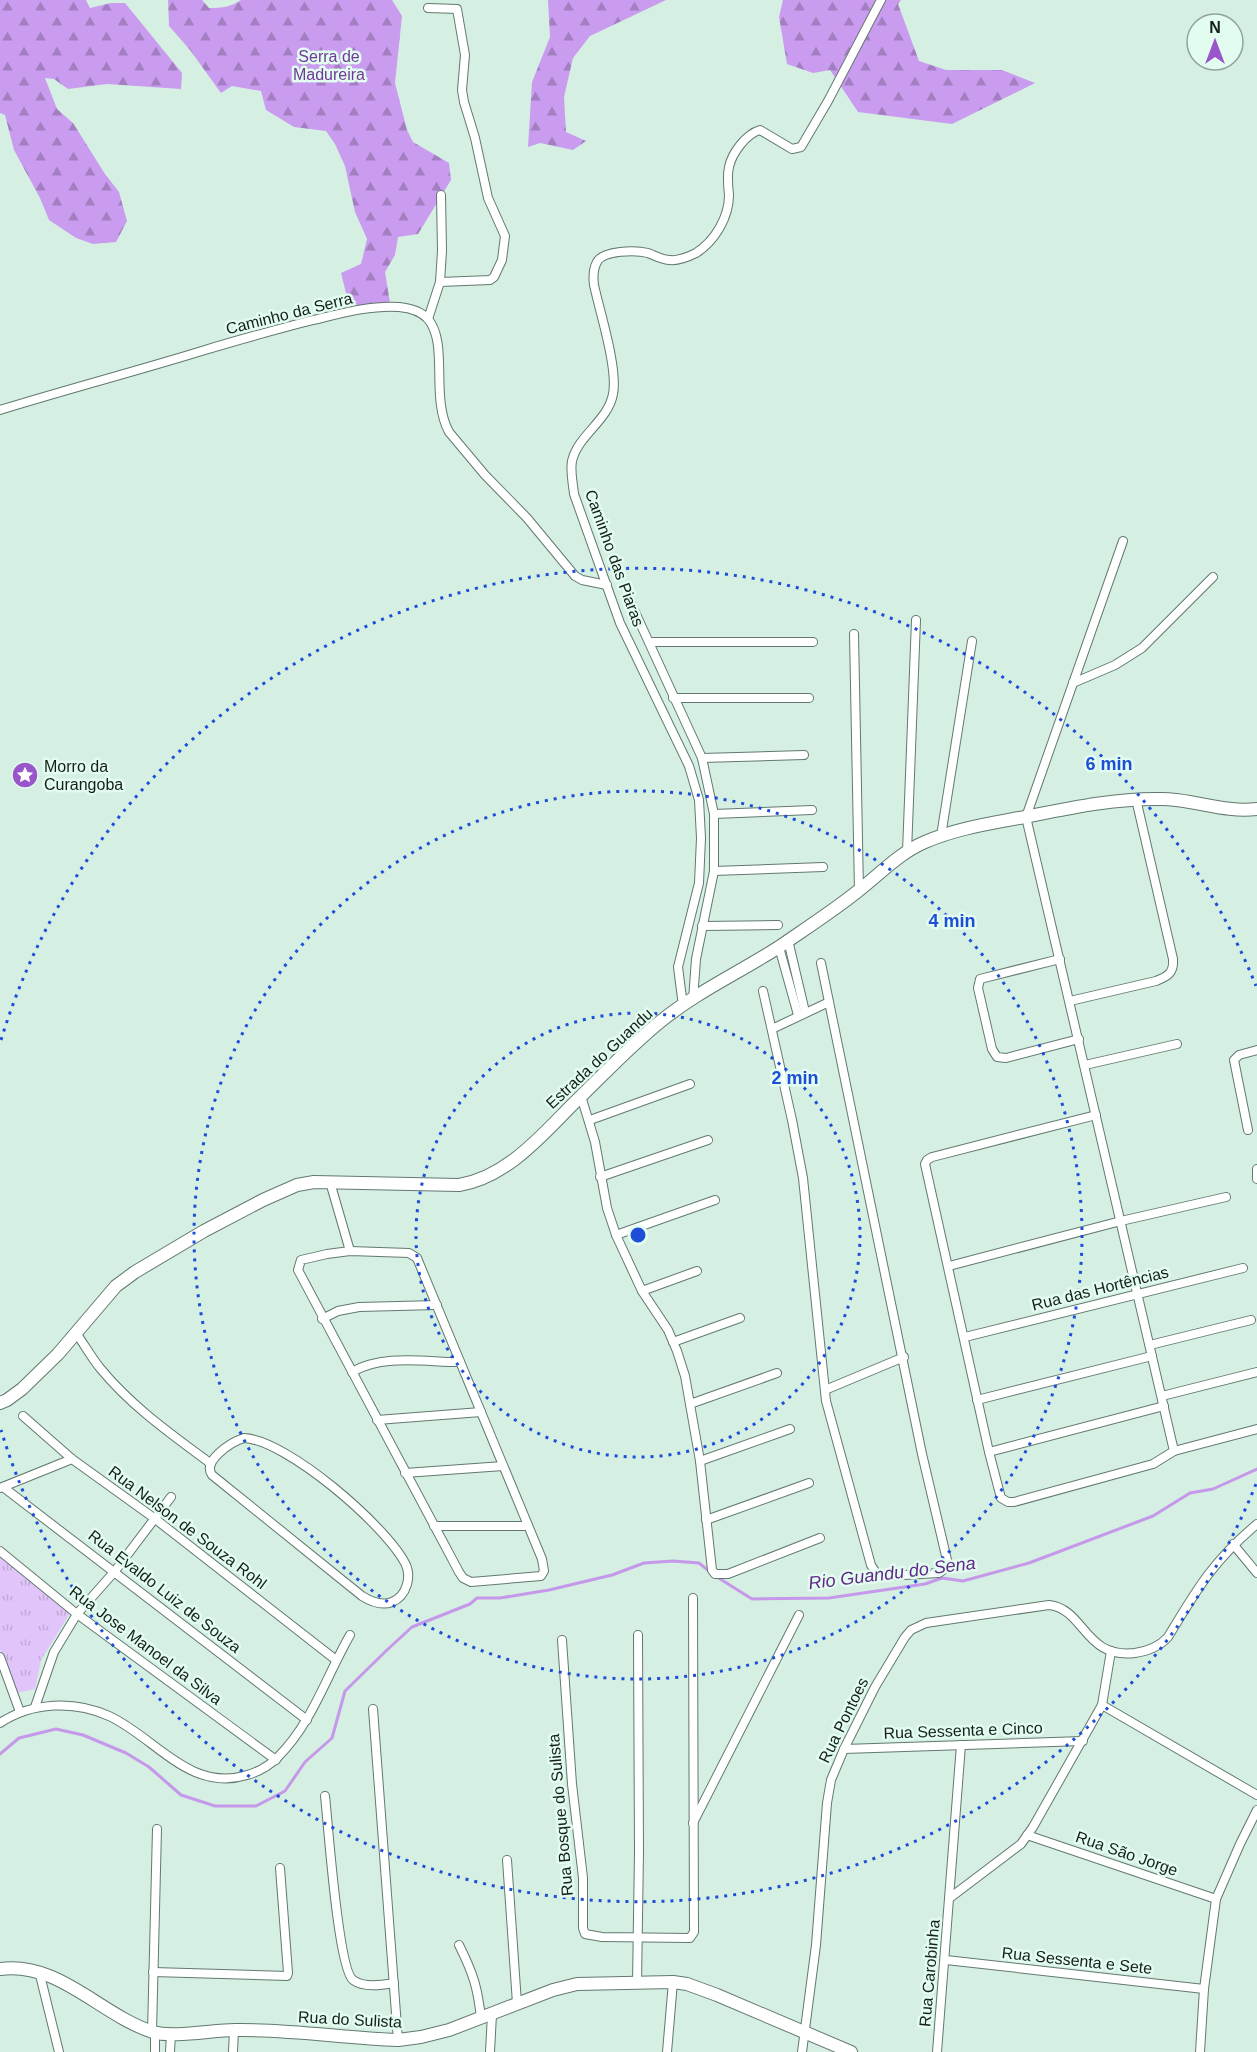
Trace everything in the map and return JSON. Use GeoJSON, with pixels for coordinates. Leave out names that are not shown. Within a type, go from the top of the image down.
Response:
{"type":"FeatureCollection","features":[{"type":"Feature","properties":{"kind":"street","name":"Caminho das Piaras"},"geometry":{"type":"LineString","coordinates":[[688,1003],[678,967],[699,883],[701,838],[699,800],[689,766],[620,623],[574,494],[571,475],[576,452],[606,412],[613,397],[612,366],[593,274],[597,261],[605,255],[618,252],[648,253],[672,261],[684,259],[698,252],[720,229],[727,211],[729,166],[733,156],[751,134],[760,130],[792,150],[801,147],[881,0]]}},
{"type":"Feature","properties":{"kind":"street"},"geometry":{"type":"LineString","coordinates":[[428,8],[457,9],[465,55],[462,90],[464,102],[475,138],[488,198],[506,236],[502,260],[494,277],[481,281],[440,282]]}},
{"type":"Feature","properties":{"kind":"street"},"geometry":{"type":"LineString","coordinates":[[441,195],[440,282],[428,319],[438,342],[439,395],[445,425],[485,475],[526,518],[574,576],[608,585]]}},
{"type":"Feature","properties":{"kind":"street","name":"Caminho da Serra"},"geometry":{"type":"LineString","coordinates":[[0,410],[252,335],[344,312],[399,307],[412,309],[428,319]]}},
{"type":"Feature","properties":{"kind":"street"},"geometry":{"type":"LineString","coordinates":[[1123,541],[1026,817],[1174,1452]]}},
{"type":"Feature","properties":{"kind":"street"},"geometry":{"type":"LineString","coordinates":[[1073,683],[1115,665],[1142,648],[1213,577]]}},
{"type":"Feature","properties":{"kind":"street"},"geometry":{"type":"LineString","coordinates":[[629,599],[702,758],[714,814],[714,871],[688,1003]]}},
{"type":"Feature","properties":{"kind":"street"},"geometry":{"type":"LineString","coordinates":[[907,852],[916,620]]}},
{"type":"Feature","properties":{"kind":"street"},"geometry":{"type":"LineString","coordinates":[[854,634],[859,891]]}},
{"type":"Feature","properties":{"kind":"street"},"geometry":{"type":"LineString","coordinates":[[941,836],[972,640]]}},
{"type":"Feature","properties":{"kind":"street"},"geometry":{"type":"LineString","coordinates":[[649,642],[813,642]]}},
{"type":"Feature","properties":{"kind":"street"},"geometry":{"type":"LineString","coordinates":[[673,698],[809,698]]}},
{"type":"Feature","properties":{"kind":"street"},"geometry":{"type":"LineString","coordinates":[[702,758],[804,755]]}},
{"type":"Feature","properties":{"kind":"street","name":"Estrada do Guandu"},"geometry":{"type":"LineString","coordinates":[[0,1403],[22,1389],[76,1333],[116,1286],[149,1263],[204,1231],[289,1188],[314,1182],[452,1185],[478,1181],[510,1163],[638,1041],[688,1003],[783,944],[859,891],[907,852],[941,836],[992,823],[1136,799],[1164,798],[1227,808],[1257,809]]}},
{"type":"Feature","properties":{"kind":"street"},"geometry":{"type":"LineString","coordinates":[[1070,1001],[1156,981],[1167,977],[1172,970],[1173,959],[1136,799]]}},
{"type":"Feature","properties":{"kind":"street"},"geometry":{"type":"LineString","coordinates":[[714,814],[812,810]]}},
{"type":"Feature","properties":{"kind":"street"},"geometry":{"type":"LineString","coordinates":[[714,871],[823,867]]}},
{"type":"Feature","properties":{"kind":"street"},"geometry":{"type":"LineString","coordinates":[[702,926],[778,925]]}},
{"type":"Feature","properties":{"kind":"street"},"geometry":{"type":"LineString","coordinates":[[783,944],[802,1014]]}},
{"type":"Feature","properties":{"kind":"street"},"geometry":{"type":"LineString","coordinates":[[1060,959],[983,978],[978,982],[992,1049],[998,1057],[1006,1058],[1079,1039]]}},
{"type":"Feature","properties":{"kind":"street"},"geometry":{"type":"LineString","coordinates":[[763,991],[803,1178],[825,1390],[833,1433],[873,1569],[876,1573],[885,1575],[939,1573],[946,1568],[947,1560],[922,1454],[904,1357],[821,963]]}},
{"type":"Feature","properties":{"kind":"street"},"geometry":{"type":"LineString","coordinates":[[772,1029],[829,1002]]}},
{"type":"Feature","properties":{"kind":"street"},"geometry":{"type":"LineString","coordinates":[[1085,1065],[1177,1044]]}},
{"type":"Feature","properties":{"kind":"street"},"geometry":{"type":"LineString","coordinates":[[1248,1130],[1234,1060],[1239,1055],[1257,1050]]}},
{"type":"Feature","properties":{"kind":"street"},"geometry":{"type":"LineString","coordinates":[[590,1120],[690,1084]]}},
{"type":"Feature","properties":{"kind":"street"},"geometry":{"type":"LineString","coordinates":[[581,1096],[590,1120],[600,1178],[616,1235],[642,1291],[673,1342],[685,1376],[700,1461],[712,1570],[715,1574],[720,1575],[820,1539]]}},
{"type":"Feature","properties":{"kind":"street"},"geometry":{"type":"LineString","coordinates":[[1096,1115],[927,1160],[925,1169],[1001,1498],[1014,1502],[1154,1464],[1174,1452],[1257,1429]]}},
{"type":"Feature","properties":{"kind":"street"},"geometry":{"type":"LineString","coordinates":[[600,1178],[708,1140]]}},
{"type":"Feature","properties":{"kind":"street"},"geometry":{"type":"LineString","coordinates":[[1257,1169],[1257,1179]]}},
{"type":"Feature","properties":{"kind":"street"},"geometry":{"type":"LineString","coordinates":[[330,1182],[350,1251]]}},
{"type":"Feature","properties":{"kind":"street"},"geometry":{"type":"LineString","coordinates":[[949,1266],[1121,1221],[1226,1197]]}},
{"type":"Feature","properties":{"kind":"street"},"geometry":{"type":"LineString","coordinates":[[616,1235],[715,1200]]}},
{"type":"Feature","properties":{"kind":"street"},"geometry":{"type":"LineString","coordinates":[[350,1251],[413,1254],[417,1258],[542,1559],[544,1571],[541,1576],[471,1582],[463,1578],[459,1572],[297,1270],[301,1260],[350,1251]]}},
{"type":"Feature","properties":{"kind":"street","name":"Rua das Hortências"},"geometry":{"type":"LineString","coordinates":[[965,1337],[1243,1268]]}},
{"type":"Feature","properties":{"kind":"street"},"geometry":{"type":"LineString","coordinates":[[642,1291],[697,1271]]}},
{"type":"Feature","properties":{"kind":"street"},"geometry":{"type":"LineString","coordinates":[[322,1318],[359,1306],[437,1305]]}},
{"type":"Feature","properties":{"kind":"street"},"geometry":{"type":"LineString","coordinates":[[673,1342],[740,1318]]}},
{"type":"Feature","properties":{"kind":"street"},"geometry":{"type":"LineString","coordinates":[[1150,1345],[1251,1320]]}},
{"type":"Feature","properties":{"kind":"street"},"geometry":{"type":"LineString","coordinates":[[76,1333],[100,1367],[125,1395],[152,1419],[210,1462]]}},
{"type":"Feature","properties":{"kind":"street"},"geometry":{"type":"LineString","coordinates":[[977,1400],[1152,1356]]}},
{"type":"Feature","properties":{"kind":"street"},"geometry":{"type":"LineString","coordinates":[[825,1390],[904,1357]]}},
{"type":"Feature","properties":{"kind":"street"},"geometry":{"type":"LineString","coordinates":[[352,1372],[364,1366],[385,1362],[460,1362]]}},
{"type":"Feature","properties":{"kind":"street"},"geometry":{"type":"LineString","coordinates":[[1162,1396],[1257,1372]]}},
{"type":"Feature","properties":{"kind":"street"},"geometry":{"type":"LineString","coordinates":[[690,1404],[777,1373]]}},
{"type":"Feature","properties":{"kind":"street"},"geometry":{"type":"LineString","coordinates":[[989,1452],[1164,1406]]}},
{"type":"Feature","properties":{"kind":"street"},"geometry":{"type":"LineString","coordinates":[[377,1420],[481,1412]]}},
{"type":"Feature","properties":{"kind":"street","name":"Rua Nelson de Souza Rohl"},"geometry":{"type":"LineString","coordinates":[[23,1416],[72,1459],[154,1518],[336,1660]]}},
{"type":"Feature","properties":{"kind":"street"},"geometry":{"type":"LineString","coordinates":[[700,1461],[790,1429]]}},
{"type":"Feature","properties":{"kind":"street"},"geometry":{"type":"LineString","coordinates":[[244,1438],[251,1438],[270,1445],[288,1455],[337,1490],[370,1521],[404,1561],[409,1578],[400,1597],[392,1603],[380,1603],[362,1596],[213,1475],[209,1468],[210,1462],[234,1442],[244,1438]]}},
{"type":"Feature","properties":{"kind":"street"},"geometry":{"type":"LineString","coordinates":[[2,1487],[72,1459]]}},
{"type":"Feature","properties":{"kind":"street"},"geometry":{"type":"LineString","coordinates":[[405,1473],[503,1466]]}},
{"type":"Feature","properties":{"kind":"street"},"geometry":{"type":"LineString","coordinates":[[706,1520],[809,1483]]}},
{"type":"Feature","properties":{"kind":"street","name":"Rua Evaldo Luiz de Souza"},"geometry":{"type":"LineString","coordinates":[[2,1487],[308,1720]]}},
{"type":"Feature","properties":{"kind":"street"},"geometry":{"type":"LineString","coordinates":[[35,1707],[54,1652],[77,1614],[115,1571],[171,1497]]}},
{"type":"Feature","properties":{"kind":"street"},"geometry":{"type":"LineString","coordinates":[[951,1897],[988,1871],[1021,1844],[1027,1835],[1102,1705],[1111,1652],[1140,1652],[1164,1642],[1205,1576],[1233,1544],[1257,1524]]}},
{"type":"Feature","properties":{"kind":"street"},"geometry":{"type":"LineString","coordinates":[[434,1526],[528,1526]]}},
{"type":"Feature","properties":{"kind":"street"},"geometry":{"type":"LineString","coordinates":[[1233,1544],[1257,1573]]}},
{"type":"Feature","properties":{"kind":"street","name":"Rua Jose Manoel da Silva"},"geometry":{"type":"LineString","coordinates":[[0,1551],[77,1614],[276,1760]]}},
{"type":"Feature","properties":{"kind":"street"},"geometry":{"type":"LineString","coordinates":[[638,1938],[685,1939],[693,1935],[693,1598]]}},
{"type":"Feature","properties":{"kind":"street","name":"Rua Pontoes"},"geometry":{"type":"LineString","coordinates":[[802,2052],[816,1945],[827,1803],[831,1780],[844,1749],[897,1648],[911,1630],[926,1623],[1041,1605],[1054,1605],[1069,1614],[1079,1627],[1101,1647],[1111,1652]]}},
{"type":"Feature","properties":{"kind":"street"},"geometry":{"type":"LineString","coordinates":[[693,1824],[799,1615]]}},
{"type":"Feature","properties":{"kind":"street"},"geometry":{"type":"LineString","coordinates":[[0,1723],[35,1707],[60,1705],[88,1708],[110,1716],[184,1768],[218,1779],[237,1778],[258,1772],[276,1760],[291,1743],[308,1720],[350,1635]]}},
{"type":"Feature","properties":{"kind":"street"},"geometry":{"type":"LineString","coordinates":[[637,1983],[638,1635]]}},
{"type":"Feature","properties":{"kind":"street","name":"Rua Bosque do Sulista"},"geometry":{"type":"LineString","coordinates":[[562,1640],[572,1784],[583,1878],[583,1928],[585,1934],[589,1936],[638,1938]]}},
{"type":"Feature","properties":{"kind":"street"},"geometry":{"type":"LineString","coordinates":[[0,1657],[20,1712]]}},
{"type":"Feature","properties":{"kind":"street"},"geometry":{"type":"LineString","coordinates":[[1102,1705],[1257,1796]]}},
{"type":"Feature","properties":{"kind":"street"},"geometry":{"type":"LineString","coordinates":[[373,1709],[398,2040]]}},
{"type":"Feature","properties":{"kind":"street","name":"Rua Sessenta e Cinco"},"geometry":{"type":"LineString","coordinates":[[844,1749],[1083,1741]]}},
{"type":"Feature","properties":{"kind":"street","name":"Rua Carobinha"},"geometry":{"type":"LineString","coordinates":[[937,2052],[951,1897],[961,1746]]}},
{"type":"Feature","properties":{"kind":"street"},"geometry":{"type":"LineString","coordinates":[[326,1796],[338,1923],[349,1975],[353,1980],[366,1984],[394,1983]]}},
{"type":"Feature","properties":{"kind":"street"},"geometry":{"type":"LineString","coordinates":[[1200,2052],[1204,1989],[1216,1899],[1248,1825],[1257,1810]]}},
{"type":"Feature","properties":{"kind":"street"},"geometry":{"type":"LineString","coordinates":[[155,2052],[153,1972],[157,1829]]}},
{"type":"Feature","properties":{"kind":"street","name":"Rua São Jorge"},"geometry":{"type":"LineString","coordinates":[[1027,1835],[1216,1899]]}},
{"type":"Feature","properties":{"kind":"street"},"geometry":{"type":"LineString","coordinates":[[507,1860],[517,2003]]}},
{"type":"Feature","properties":{"kind":"street"},"geometry":{"type":"LineString","coordinates":[[153,1972],[286,1976],[288,1973],[280,1868]]}},
{"type":"Feature","properties":{"kind":"street"},"geometry":{"type":"LineString","coordinates":[[459,1945],[474,1975],[486,2017],[490,2052]]}},
{"type":"Feature","properties":{"kind":"street","name":"Rua Sessenta e Sete"},"geometry":{"type":"LineString","coordinates":[[946,1960],[1204,1989]]}},
{"type":"Feature","properties":{"kind":"street","name":"Rua do Sulista"},"geometry":{"type":"LineString","coordinates":[[0,1968],[39,1971],[115,2014],[153,2032],[171,2034],[234,2030],[398,2040],[440,2032],[486,2017],[553,1990],[577,1984],[673,1982],[687,1984],[717,1995],[851,2052]]}},
{"type":"Feature","properties":{"kind":"street"},"geometry":{"type":"LineString","coordinates":[[39,1971],[59,2052]]}},
{"type":"Feature","properties":{"kind":"street"},"geometry":{"type":"LineString","coordinates":[[667,2052],[673,1982]]}},
{"type":"Feature","properties":{"kind":"street"},"geometry":{"type":"LineString","coordinates":[[233,2052],[234,2030]]}},
{"type":"Feature","properties":{"kind":"street"},"geometry":{"type":"LineString","coordinates":[[171,2034],[171,2052]]}},
{"type":"Feature","properties":{"kind":"green space"},"geometry":{"type":"Polygon","coordinates":[[[0,0],[86,0],[90,8],[111,3],[125,3],[182,73],[181,89],[107,84],[68,89],[54,79],[45,78],[57,109],[73,123],[119,192],[127,221],[116,242],[93,244],[76,238],[49,220],[14,150],[5,115],[0,113],[0,0]]]}},
{"type":"Feature","properties":{"kind":"green space","name":"Serra de Madureira"},"geometry":{"type":"Polygon","coordinates":[[[168,0],[202,0],[209,8],[218,8],[241,0],[392,0],[402,16],[395,83],[407,130],[413,142],[449,163],[451,180],[418,234],[398,237],[395,255],[385,272],[390,303],[358,306],[347,297],[341,273],[361,264],[367,239],[355,212],[345,166],[326,131],[294,127],[266,110],[261,91],[232,86],[221,93],[190,50],[169,26],[168,0]]]}},
{"type":"Feature","properties":{"kind":"green space"},"geometry":{"type":"Polygon","coordinates":[[[548,0],[666,0],[590,36],[573,58],[564,97],[566,132],[586,141],[573,150],[540,143],[528,147],[532,82],[550,37],[548,0]]]}},
{"type":"Feature","properties":{"kind":"green space"},"geometry":{"type":"Polygon","coordinates":[[[783,0],[901,0],[898,4],[919,61],[946,70],[1002,70],[1035,83],[952,124],[858,112],[830,70],[813,73],[787,64],[779,17],[783,0]]]}},
{"type":"Feature","properties":{"kind":"green space"},"geometry":{"type":"Polygon","coordinates":[[[0,1556],[70,1613],[41,1660],[35,1689],[16,1693],[0,1649],[0,1556]]]}},
{"type":"Feature","properties":{"kind":"waterway","name":"Rio Guandu do Sena"},"geometry":{"type":"LineString","coordinates":[[717,1577],[752,1599],[829,1598],[925,1584],[942,1578],[963,1581],[1029,1563],[1153,1516],[1190,1493],[1213,1489],[1257,1469]]}},
{"type":"Feature","properties":{"kind":"waterway","name":"Rio Guandu do Sena"},"geometry":{"type":"LineString","coordinates":[[0,1754],[19,1738],[56,1729],[83,1735],[126,1753],[149,1767],[181,1795],[215,1806],[256,1806],[285,1791],[305,1762],[332,1738],[345,1691],[412,1627],[470,1604],[477,1598],[500,1598],[549,1590],[612,1575],[644,1563],[673,1561],[699,1563],[709,1571]]}},
{"type":"Feature","properties":{"kind":"place","name":"Morro da Curangoba"},"geometry":{"type":"Point","coordinates":[25,775]}}]}
